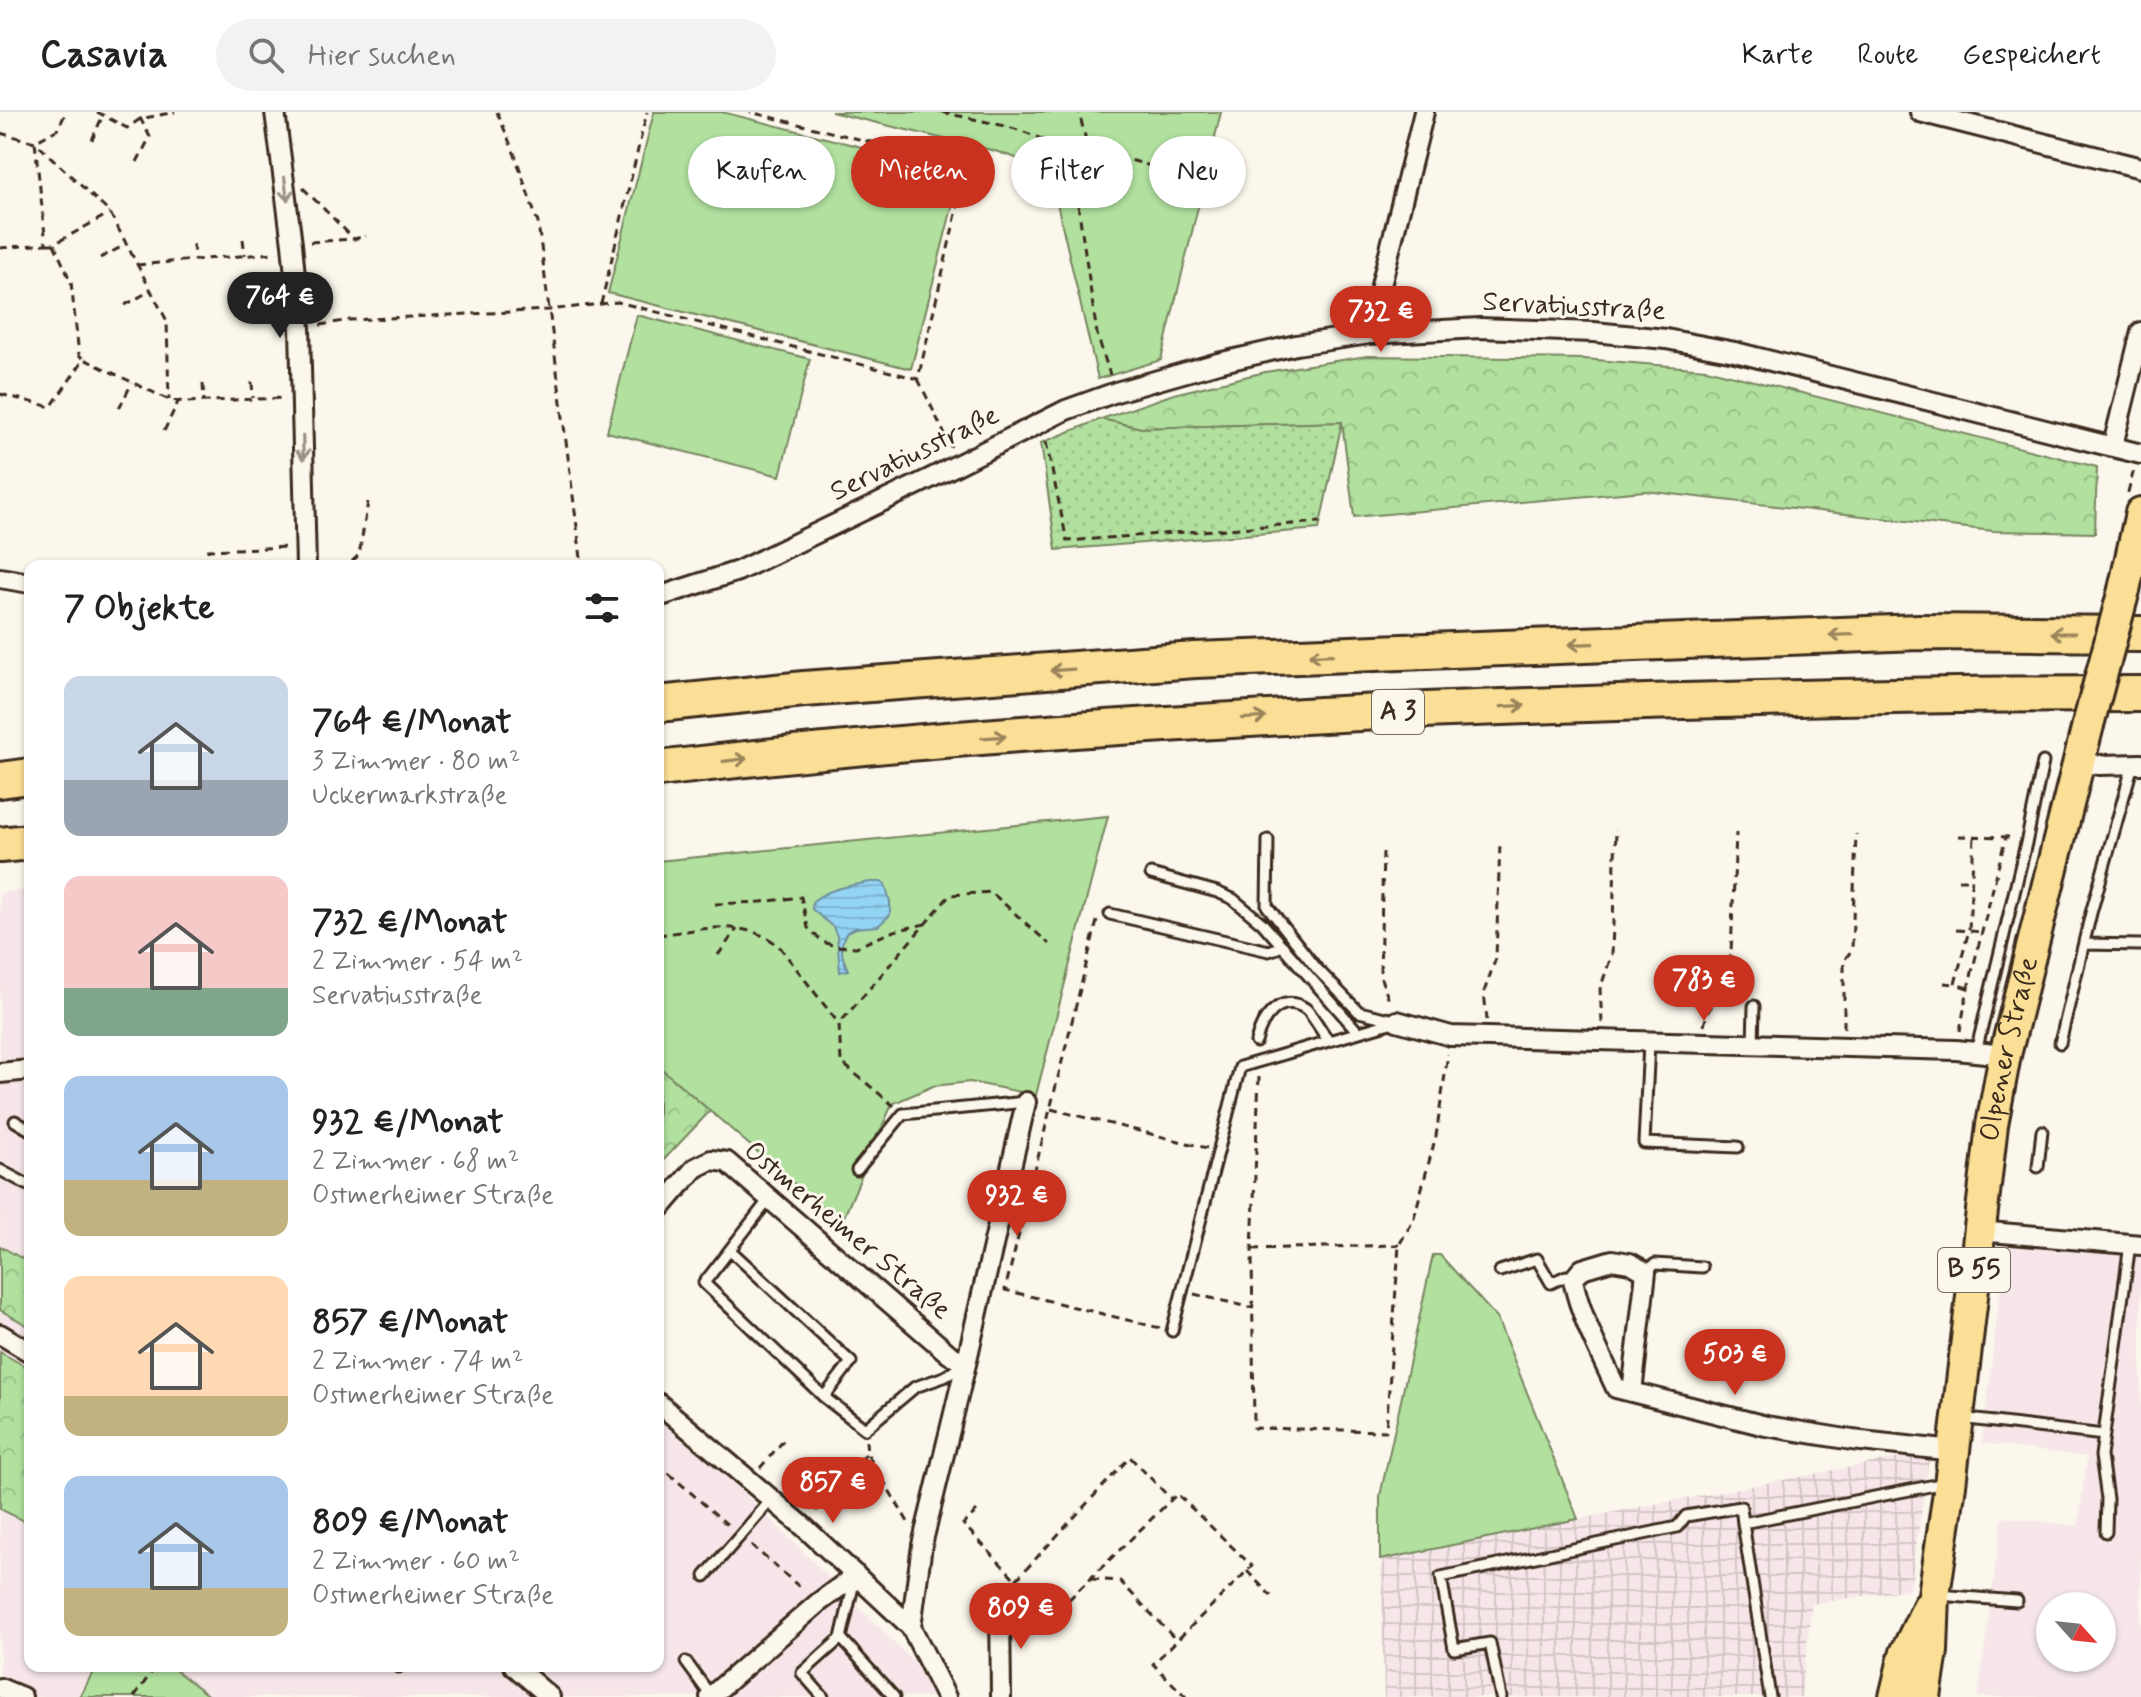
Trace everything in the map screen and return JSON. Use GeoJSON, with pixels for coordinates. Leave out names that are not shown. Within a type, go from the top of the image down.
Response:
{"type":"FeatureCollection","features":[{"type":"Feature","properties":{"kind":"highway","name":"A 3"},"geometry":{"type":"LineString","coordinates":[[664,703],[804,689],[1211,659],[1919,632],[2141,634]]}},
{"type":"Feature","properties":{"kind":"highway","name":"A 3"},"geometry":{"type":"LineString","coordinates":[[664,768],[803,751],[1198,721],[1593,703],[1918,694],[2141,694]]}},
{"type":"Feature","properties":{"kind":"highway"},"geometry":{"type":"LineString","coordinates":[[0,780],[24,777]]}},
{"type":"Feature","properties":{"kind":"highway"},"geometry":{"type":"LineString","coordinates":[[0,845],[24,843]]}},
{"type":"Feature","properties":{"kind":"main road","name":"Olpener Straße"},"geometry":{"type":"LineString","coordinates":[[1925,1697],[1932,1651],[1934,1595],[1950,1485],[1992,1125],[1991,1054],[2079,762],[2141,513]]}},
{"type":"Feature","properties":{"kind":"main road","name":"Olpener Straße"},"geometry":{"type":"LineString","coordinates":[[1895,1697],[1905,1655],[1934,1595]]}},
{"type":"Feature","properties":{"kind":"street"},"geometry":{"type":"LineString","coordinates":[[275,112],[300,328],[305,559]]}},
{"type":"Feature","properties":{"kind":"street"},"geometry":{"type":"LineString","coordinates":[[1369,334],[1424,112]]}},
{"type":"Feature","properties":{"kind":"street"},"geometry":{"type":"LineString","coordinates":[[1920,112],[2141,168]]}},
{"type":"Feature","properties":{"kind":"street","name":"Servatiusstraße"},"geometry":{"type":"LineString","coordinates":[[664,595],[738,571],[1066,410],[1116,392],[1218,363],[1296,345],[1369,334],[1480,328],[1594,332],[1666,339],[1735,352],[2141,454]]}},
{"type":"Feature","properties":{"kind":"street"},"geometry":{"type":"LineString","coordinates":[[2113,445],[2141,332]]}},
{"type":"Feature","properties":{"kind":"street"},"geometry":{"type":"LineString","coordinates":[[0,578],[24,582]]}},
{"type":"Feature","properties":{"kind":"street"},"geometry":{"type":"LineString","coordinates":[[2079,762],[2137,764]]}},
{"type":"Feature","properties":{"kind":"street"},"geometry":{"type":"LineString","coordinates":[[1397,1021],[1451,1036],[1956,1050],[1991,1054]]}},
{"type":"Feature","properties":{"kind":"street"},"geometry":{"type":"LineString","coordinates":[[0,1073],[24,1071]]}},
{"type":"Feature","properties":{"kind":"street","name":"Ostmerheimer Straße"},"geometry":{"type":"LineString","coordinates":[[911,1627],[922,1545],[1026,1102]]}},
{"type":"Feature","properties":{"kind":"street","name":"Ostmerheimer Straße"},"geometry":{"type":"LineString","coordinates":[[664,1204],[695,1168],[711,1160],[727,1162],[949,1354],[966,1364]]}},
{"type":"Feature","properties":{"kind":"street"},"geometry":{"type":"LineString","coordinates":[[1978,1231],[2135,1245]]}},
{"type":"Feature","properties":{"kind":"street"},"geometry":{"type":"LineString","coordinates":[[1632,1392],[1646,1272],[1630,1263],[1612,1260],[1582,1269],[1573,1280],[1577,1297],[1616,1388],[1766,1426],[1852,1440],[1954,1451]]}},
{"type":"Feature","properties":{"kind":"street"},"geometry":{"type":"LineString","coordinates":[[0,1334],[24,1348]]}},
{"type":"Feature","properties":{"kind":"street"},"geometry":{"type":"LineString","coordinates":[[664,1408],[803,1526],[911,1627],[946,1697]]}},
{"type":"Feature","properties":{"kind":"street"},"geometry":{"type":"LineString","coordinates":[[711,1696],[818,1603],[856,1575]]}},
{"type":"Feature","properties":{"kind":"street"},"geometry":{"type":"LineString","coordinates":[[1000,1606],[1001,1697]]}},
{"type":"Feature","properties":{"kind":"street"},"geometry":{"type":"LineString","coordinates":[[521,1672],[550,1697]]}},
{"type":"Feature","properties":{"kind":"street"},"geometry":{"type":"LineString","coordinates":[[0,1688],[22,1697]]}},
{"type":"Feature","properties":{"kind":"lane"},"geometry":{"type":"LineString","coordinates":[[1991,1054],[2043,762]]}},
{"type":"Feature","properties":{"kind":"lane"},"geometry":{"type":"LineString","coordinates":[[2060,1043],[2084,944],[2137,764]]}},
{"type":"Feature","properties":{"kind":"lane"},"geometry":{"type":"LineString","coordinates":[[1268,840],[1267,906],[1317,969],[1359,1012],[1397,1021]]}},
{"type":"Feature","properties":{"kind":"lane"},"geometry":{"type":"LineString","coordinates":[[1151,874],[1233,899],[1262,923],[1358,1032]]}},
{"type":"Feature","properties":{"kind":"lane"},"geometry":{"type":"LineString","coordinates":[[1110,914],[1269,951],[1283,946]]}},
{"type":"Feature","properties":{"kind":"lane"},"geometry":{"type":"LineString","coordinates":[[2084,944],[2141,945]]}},
{"type":"Feature","properties":{"kind":"lane"},"geometry":{"type":"LineString","coordinates":[[1256,1042],[1269,1013],[1288,1003],[1308,1011],[1329,1041]]}},
{"type":"Feature","properties":{"kind":"lane"},"geometry":{"type":"LineString","coordinates":[[1753,1046],[1754,1006]]}},
{"type":"Feature","properties":{"kind":"lane"},"geometry":{"type":"LineString","coordinates":[[1172,1331],[1240,1067],[1397,1021]]}},
{"type":"Feature","properties":{"kind":"lane"},"geometry":{"type":"LineString","coordinates":[[1649,1043],[1644,1143],[1738,1147]]}},
{"type":"Feature","properties":{"kind":"lane"},"geometry":{"type":"LineString","coordinates":[[857,1170],[903,1114],[1026,1102]]}},
{"type":"Feature","properties":{"kind":"lane"},"geometry":{"type":"LineString","coordinates":[[15,1121],[24,1126]]}},
{"type":"Feature","properties":{"kind":"lane"},"geometry":{"type":"LineString","coordinates":[[2038,1167],[2042,1131]]}},
{"type":"Feature","properties":{"kind":"lane"},"geometry":{"type":"LineString","coordinates":[[0,1170],[24,1183]]}},
{"type":"Feature","properties":{"kind":"lane"},"geometry":{"type":"LineString","coordinates":[[770,1198],[704,1283],[824,1397],[865,1429],[915,1387],[944,1377],[966,1364]]}},
{"type":"Feature","properties":{"kind":"lane"},"geometry":{"type":"LineString","coordinates":[[2106,1532],[2107,1499],[2101,1456],[2135,1245]]}},
{"type":"Feature","properties":{"kind":"lane"},"geometry":{"type":"LineString","coordinates":[[730,1250],[851,1362],[824,1397]]}},
{"type":"Feature","properties":{"kind":"lane"},"geometry":{"type":"LineString","coordinates":[[1500,1271],[1537,1259],[1551,1283],[1566,1276],[1573,1280]]}},
{"type":"Feature","properties":{"kind":"lane"},"geometry":{"type":"LineString","coordinates":[[1646,1272],[1655,1264],[1702,1267]]}},
{"type":"Feature","properties":{"kind":"lane"},"geometry":{"type":"LineString","coordinates":[[1958,1418],[2104,1435]]}},
{"type":"Feature","properties":{"kind":"lane"},"geometry":{"type":"LineString","coordinates":[[1743,1523],[1940,1484],[1950,1485]]}},
{"type":"Feature","properties":{"kind":"lane"},"geometry":{"type":"LineString","coordinates":[[705,1576],[772,1499]]}},
{"type":"Feature","properties":{"kind":"lane"},"geometry":{"type":"LineString","coordinates":[[1501,1697],[1490,1643],[1454,1649],[1441,1577],[1677,1527],[1686,1516],[1741,1507],[1770,1697]]}},
{"type":"Feature","properties":{"kind":"lane"},"geometry":{"type":"LineString","coordinates":[[823,1697],[802,1673],[841,1638],[856,1575]]}},
{"type":"Feature","properties":{"kind":"lane"},"geometry":{"type":"LineString","coordinates":[[1934,1595],[2017,1601]]}},
{"type":"Feature","properties":{"kind":"lane"},"geometry":{"type":"LineString","coordinates":[[841,1638],[894,1697]]}},
{"type":"Feature","properties":{"kind":"lane"},"geometry":{"type":"LineString","coordinates":[[686,1662],[711,1696]]}},
{"type":"Feature","properties":{"kind":"path"},"geometry":{"type":"LineString","coordinates":[[35,142],[58,129],[66,112]]}},
{"type":"Feature","properties":{"kind":"path"},"geometry":{"type":"LineString","coordinates":[[97,112],[127,128],[140,119],[175,112]]}},
{"type":"Feature","properties":{"kind":"path"},"geometry":{"type":"LineString","coordinates":[[137,112],[150,137],[137,162]]}},
{"type":"Feature","properties":{"kind":"path"},"geometry":{"type":"LineString","coordinates":[[497,112],[538,223],[581,560]]}},
{"type":"Feature","properties":{"kind":"path"},"geometry":{"type":"LineString","coordinates":[[601,304],[647,112]]}},
{"type":"Feature","properties":{"kind":"path"},"geometry":{"type":"LineString","coordinates":[[750,112],[967,166],[918,379],[959,464]]}},
{"type":"Feature","properties":{"kind":"path"},"geometry":{"type":"LineString","coordinates":[[942,112],[1032,136]]}},
{"type":"Feature","properties":{"kind":"path"},"geometry":{"type":"LineString","coordinates":[[1079,112],[1085,136]]}},
{"type":"Feature","properties":{"kind":"path"},"geometry":{"type":"LineString","coordinates":[[92,140],[103,115]]}},
{"type":"Feature","properties":{"kind":"path"},"geometry":{"type":"LineString","coordinates":[[0,133],[35,142],[110,213],[167,321],[169,400]]}},
{"type":"Feature","properties":{"kind":"path"},"geometry":{"type":"LineString","coordinates":[[35,142],[46,244]]}},
{"type":"Feature","properties":{"kind":"path"},"geometry":{"type":"LineString","coordinates":[[283,168],[354,239]]}},
{"type":"Feature","properties":{"kind":"path"},"geometry":{"type":"LineString","coordinates":[[1079,208],[1097,334],[1116,392]]}},
{"type":"Feature","properties":{"kind":"path"},"geometry":{"type":"LineString","coordinates":[[0,248],[54,244],[110,213]]}},
{"type":"Feature","properties":{"kind":"path"},"geometry":{"type":"LineString","coordinates":[[137,265],[245,255],[366,236]]}},
{"type":"Feature","properties":{"kind":"path"},"geometry":{"type":"LineString","coordinates":[[243,239],[245,255]]}},
{"type":"Feature","properties":{"kind":"path"},"geometry":{"type":"LineString","coordinates":[[54,244],[71,282],[79,355],[84,359],[169,400],[303,397]]}},
{"type":"Feature","properties":{"kind":"path"},"geometry":{"type":"LineString","coordinates":[[100,258],[126,244]]}},
{"type":"Feature","properties":{"kind":"path"},"geometry":{"type":"LineString","coordinates":[[193,244],[195,260]]}},
{"type":"Feature","properties":{"kind":"path"},"geometry":{"type":"LineString","coordinates":[[125,305],[151,291]]}},
{"type":"Feature","properties":{"kind":"path"},"geometry":{"type":"LineString","coordinates":[[300,328],[350,320],[549,310],[618,302],[918,379]]}},
{"type":"Feature","properties":{"kind":"path"},"geometry":{"type":"LineString","coordinates":[[0,394],[51,407],[84,359]]}},
{"type":"Feature","properties":{"kind":"path"},"geometry":{"type":"LineString","coordinates":[[119,408],[132,382]]}},
{"type":"Feature","properties":{"kind":"path"},"geometry":{"type":"LineString","coordinates":[[252,382],[253,399]]}},
{"type":"Feature","properties":{"kind":"path"},"geometry":{"type":"LineString","coordinates":[[203,384],[204,401]]}},
{"type":"Feature","properties":{"kind":"path"},"geometry":{"type":"LineString","coordinates":[[164,431],[178,401]]}},
{"type":"Feature","properties":{"kind":"path"},"geometry":{"type":"LineString","coordinates":[[1041,422],[1067,541],[1320,522]]}},
{"type":"Feature","properties":{"kind":"path"},"geometry":{"type":"LineString","coordinates":[[353,560],[359,555],[368,502]]}},
{"type":"Feature","properties":{"kind":"path"},"geometry":{"type":"LineString","coordinates":[[208,560],[208,550],[305,559]]}},
{"type":"Feature","properties":{"kind":"path"},"geometry":{"type":"LineString","coordinates":[[1602,1041],[1600,989],[1612,954],[1616,829]]}},
{"type":"Feature","properties":{"kind":"path"},"geometry":{"type":"LineString","coordinates":[[1702,1044],[1707,1013],[1730,977],[1736,833]]}},
{"type":"Feature","properties":{"kind":"path"},"geometry":{"type":"LineString","coordinates":[[1843,1048],[1844,960],[1852,950],[1856,834]]}},
{"type":"Feature","properties":{"kind":"path"},"geometry":{"type":"LineString","coordinates":[[1959,836],[2027,839]]}},
{"type":"Feature","properties":{"kind":"path"},"geometry":{"type":"LineString","coordinates":[[1956,1050],[1968,988],[2006,836]]}},
{"type":"Feature","properties":{"kind":"path"},"geometry":{"type":"LineString","coordinates":[[1955,984],[1969,930],[1974,837]]}},
{"type":"Feature","properties":{"kind":"path"},"geometry":{"type":"LineString","coordinates":[[1489,1036],[1484,992],[1496,958],[1500,843]]}},
{"type":"Feature","properties":{"kind":"path"},"geometry":{"type":"LineString","coordinates":[[1383,852],[1380,976],[1397,1021]]}},
{"type":"Feature","properties":{"kind":"path"},"geometry":{"type":"LineString","coordinates":[[1958,880],[1972,880]]}},
{"type":"Feature","properties":{"kind":"path"},"geometry":{"type":"LineString","coordinates":[[839,1024],[950,895],[991,892],[1049,944]]}},
{"type":"Feature","properties":{"kind":"path"},"geometry":{"type":"LineString","coordinates":[[715,904],[801,897],[808,928],[823,942],[835,946],[856,947],[894,931],[925,924]]}},
{"type":"Feature","properties":{"kind":"path"},"geometry":{"type":"LineString","coordinates":[[1110,914],[1099,911],[1005,1290],[1172,1331]]}},
{"type":"Feature","properties":{"kind":"path"},"geometry":{"type":"LineString","coordinates":[[718,955],[738,928]]}},
{"type":"Feature","properties":{"kind":"path"},"geometry":{"type":"LineString","coordinates":[[664,934],[738,928],[769,938],[779,946],[839,1024],[841,1062],[903,1114]]}},
{"type":"Feature","properties":{"kind":"path"},"geometry":{"type":"LineString","coordinates":[[1956,930],[1983,932]]}},
{"type":"Feature","properties":{"kind":"path"},"geometry":{"type":"LineString","coordinates":[[1944,983],[1968,988]]}},
{"type":"Feature","properties":{"kind":"path"},"geometry":{"type":"LineString","coordinates":[[1260,1061],[1252,1249],[1254,1428],[1386,1431],[1399,1245],[1413,1221],[1436,1136],[1451,1036]]}},
{"type":"Feature","properties":{"kind":"path"},"geometry":{"type":"LineString","coordinates":[[1050,1109],[1218,1150]]}},
{"type":"Feature","properties":{"kind":"path"},"geometry":{"type":"LineString","coordinates":[[1252,1249],[1399,1245]]}},
{"type":"Feature","properties":{"kind":"path"},"geometry":{"type":"LineString","coordinates":[[1182,1291],[1253,1308]]}},
{"type":"Feature","properties":{"kind":"path"},"geometry":{"type":"LineString","coordinates":[[865,1429],[867,1453],[922,1545]]}},
{"type":"Feature","properties":{"kind":"path"},"geometry":{"type":"LineString","coordinates":[[750,1480],[784,1440]]}},
{"type":"Feature","properties":{"kind":"path"},"geometry":{"type":"LineString","coordinates":[[803,1526],[867,1453]]}},
{"type":"Feature","properties":{"kind":"path"},"geometry":{"type":"LineString","coordinates":[[1172,1500],[1130,1457],[1016,1580],[1000,1606],[1052,1616],[1172,1500],[1177,1494],[1252,1566],[1153,1664],[1186,1697]]}},
{"type":"Feature","properties":{"kind":"path"},"geometry":{"type":"LineString","coordinates":[[664,1469],[810,1596]]}},
{"type":"Feature","properties":{"kind":"path"},"geometry":{"type":"LineString","coordinates":[[977,1511],[963,1524],[1016,1580]]}},
{"type":"Feature","properties":{"kind":"path"},"geometry":{"type":"LineString","coordinates":[[1247,1571],[1271,1596]]}},
{"type":"Feature","properties":{"kind":"path"},"geometry":{"type":"LineString","coordinates":[[1091,1579],[1120,1581],[1176,1640]]}},
{"type":"Feature","properties":{"kind":"path"},"geometry":{"type":"LineString","coordinates":[[134,1697],[152,1672]]}},
{"type":"Feature","properties":{"kind":"shaded area"},"geometry":{"type":"Polygon","coordinates":[[[24,890],[24,1672],[664,1672],[664,1424],[707,1456],[949,1697],[0,1697],[0,893],[24,890]]]}},
{"type":"Feature","properties":{"kind":"shaded area"},"geometry":{"type":"Polygon","coordinates":[[[2006,1241],[2141,1254],[2141,1697],[1978,1697],[2002,1517],[2078,1526],[2087,1457],[1982,1443],[2006,1241]]]}},
{"type":"Feature","properties":{"kind":"shaded area"},"geometry":{"type":"Polygon","coordinates":[[[1433,1255],[1440,1255],[1497,1318],[1578,1519],[1930,1452],[1910,1589],[1812,1604],[1801,1697],[1384,1697],[1380,1496],[1433,1255]]]}},
{"type":"Feature","properties":{"kind":"green space"},"geometry":{"type":"Polygon","coordinates":[[[654,112],[722,112],[818,136],[688,136],[688,208],[835,208],[835,140],[851,144],[851,208],[952,208],[911,369],[608,293],[654,112]]]}},
{"type":"Feature","properties":{"kind":"green space"},"geometry":{"type":"Polygon","coordinates":[[[831,112],[1221,112],[1215,136],[1149,136],[1149,208],[1198,208],[1161,360],[1098,379],[1058,208],[1133,208],[1133,136],[1011,136],[1011,156],[995,151],[995,136],[932,136],[831,112]]]}},
{"type":"Feature","properties":{"kind":"green space"},"geometry":{"type":"Polygon","coordinates":[[[637,315],[810,359],[780,476],[607,432],[637,315]]]}},
{"type":"Feature","properties":{"kind":"green space"},"geometry":{"type":"Polygon","coordinates":[[[1367,356],[1584,359],[1706,369],[2097,467],[2095,533],[1993,531],[1645,491],[1354,517],[1342,422],[1141,428],[1101,419],[1174,394],[1265,372],[1367,356]]]}},
{"type":"Feature","properties":{"kind":"green space"},"geometry":{"type":"Polygon","coordinates":[[[1101,419],[1141,428],[1342,422],[1319,529],[1056,550],[1041,443],[1101,419]]]}},
{"type":"Feature","properties":{"kind":"green space"},"geometry":{"type":"Polygon","coordinates":[[[1108,816],[1036,1095],[970,1082],[933,1086],[892,1104],[841,1224],[664,1071],[664,860],[1108,816]]]}},
{"type":"Feature","properties":{"kind":"green space"},"geometry":{"type":"Polygon","coordinates":[[[664,1071],[710,1111],[664,1160],[664,1071]]]}},
{"type":"Feature","properties":{"kind":"green space"},"geometry":{"type":"Polygon","coordinates":[[[0,1246],[24,1260],[24,1324],[0,1310],[0,1246]]]}},
{"type":"Feature","properties":{"kind":"green space"},"geometry":{"type":"Polygon","coordinates":[[[1433,1255],[1440,1255],[1497,1318],[1578,1519],[1380,1560],[1380,1496],[1433,1255]]]}},
{"type":"Feature","properties":{"kind":"green space"},"geometry":{"type":"Polygon","coordinates":[[[0,1352],[24,1366],[24,1521],[0,1509],[0,1352]]]}},
{"type":"Feature","properties":{"kind":"green space"},"geometry":{"type":"Polygon","coordinates":[[[93,1672],[178,1672],[210,1697],[80,1697],[93,1672]]]}},
{"type":"Feature","properties":{"kind":"water"},"geometry":{"type":"Polygon","coordinates":[[[870,882],[885,884],[890,915],[878,926],[847,932],[842,951],[848,970],[840,972],[837,936],[833,927],[812,909],[813,901],[833,890],[870,882]]]}}]}
